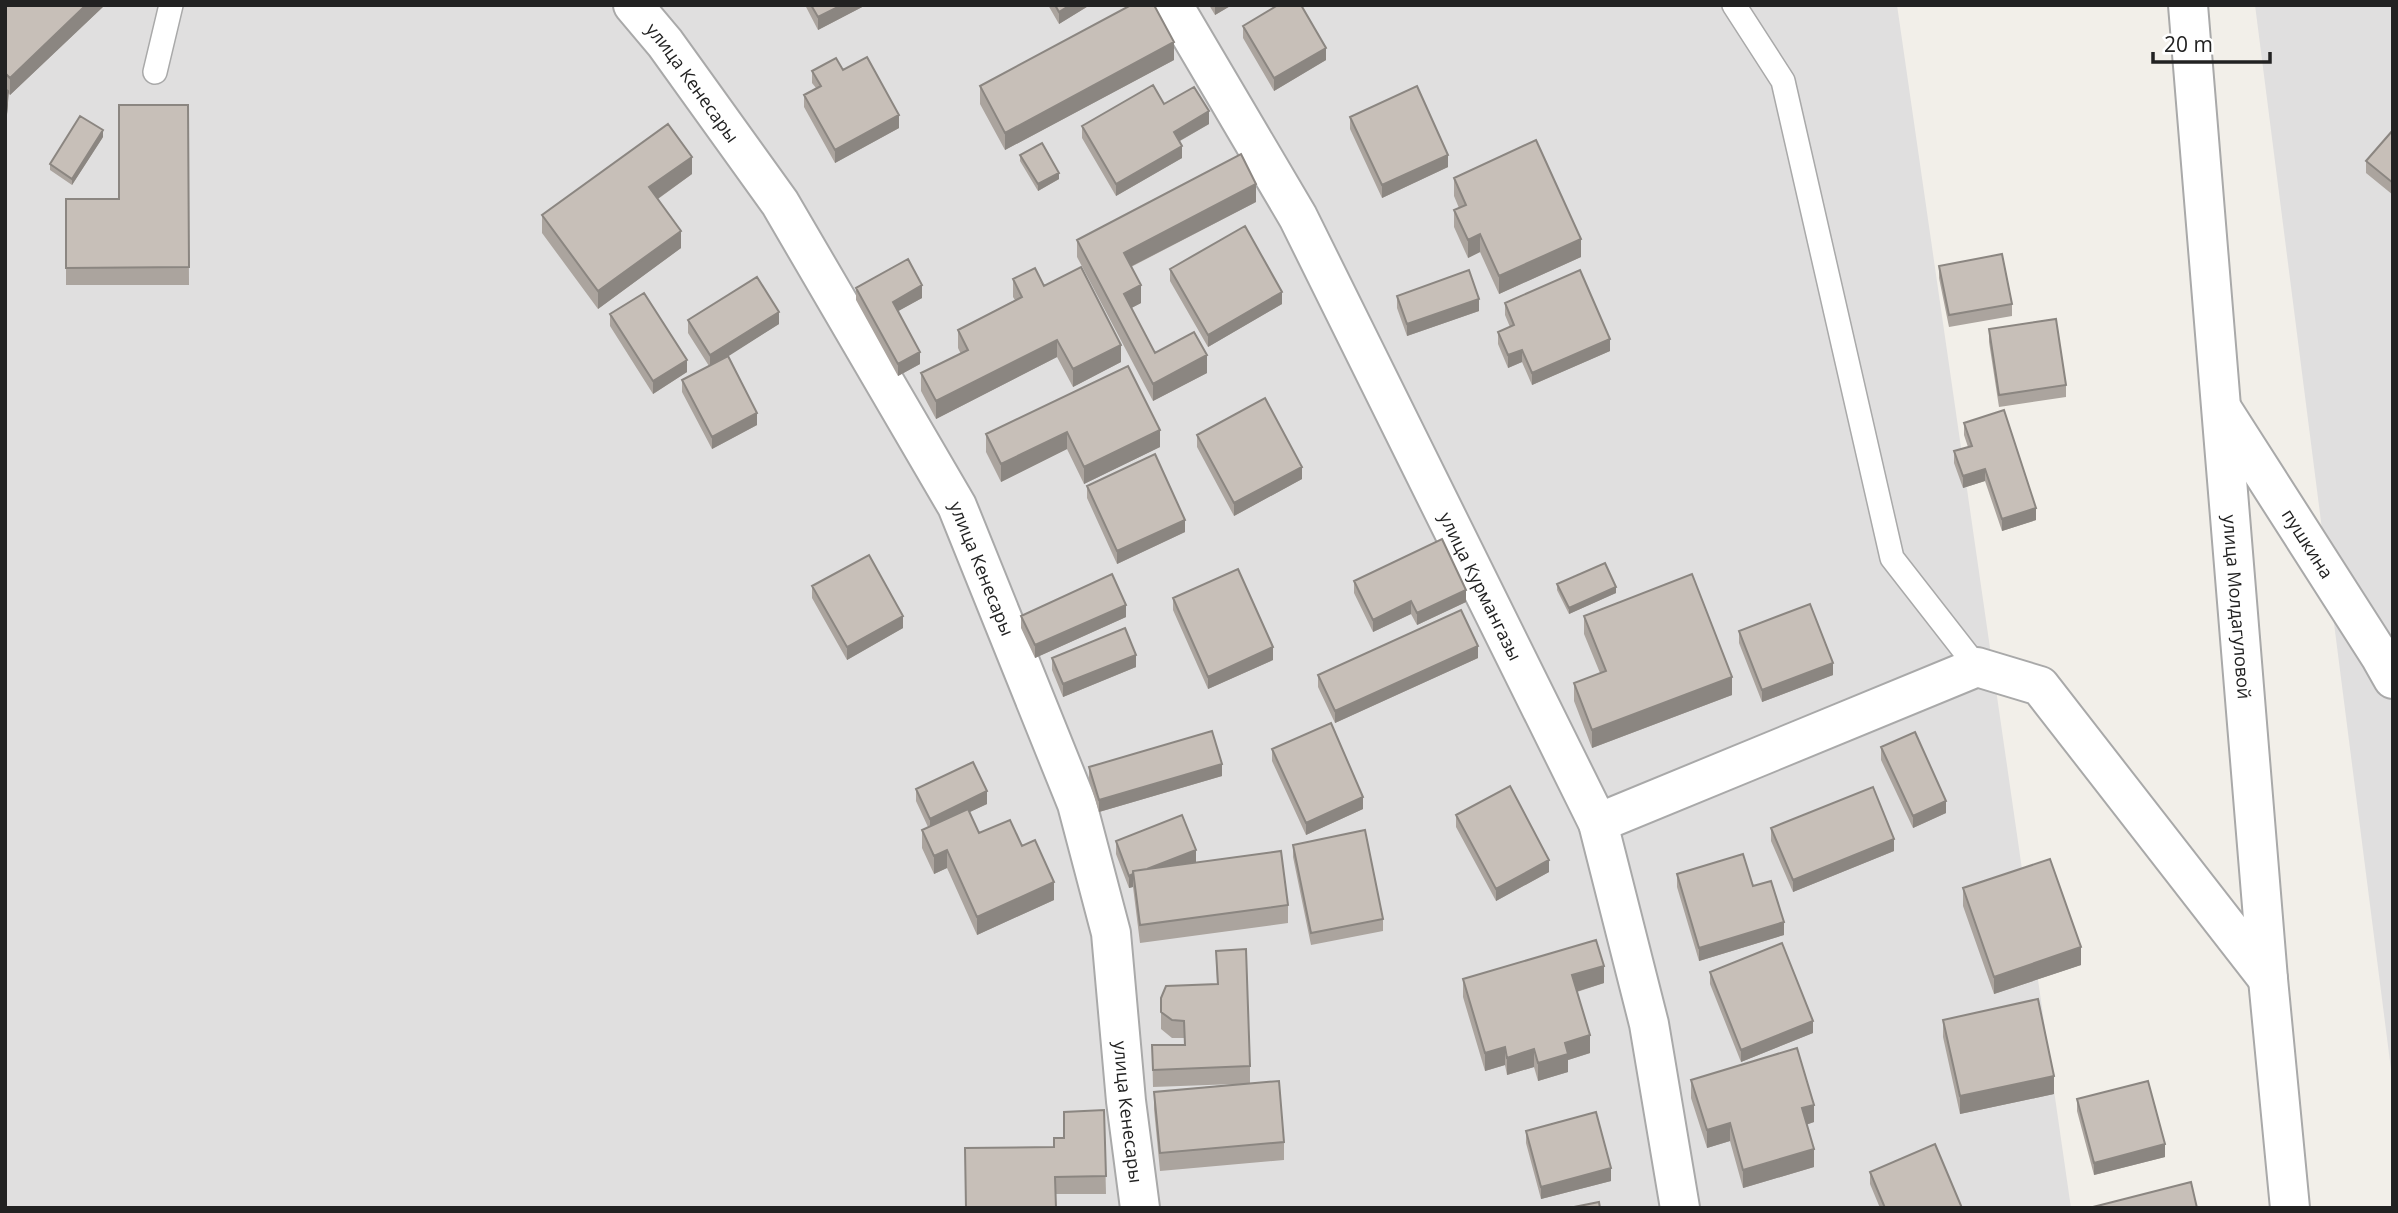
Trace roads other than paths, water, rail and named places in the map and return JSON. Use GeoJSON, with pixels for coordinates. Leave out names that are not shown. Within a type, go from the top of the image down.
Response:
{"type":"FeatureCollection","features":[{"type":"Feature","properties":{"kind":"street","name":"улица Кенесары"},"geometry":{"type":"LineString","coordinates":[[633,5],[665,43],[780,203],[957,506],[1077,804],[1111,933],[1126,1101],[1140,1208]]}},
{"type":"Feature","properties":{"kind":"street","name":"улица Курмангазы"},"geometry":{"type":"LineString","coordinates":[[1173,5],[1298,217],[1598,823],[1649,1024],[1679,1208]]}},
{"type":"Feature","properties":{"kind":"street","name":"улица Молдагуловой"},"geometry":{"type":"LineString","coordinates":[[2188,5],[2268,979],[2290,1208]]}},
{"type":"Feature","properties":{"kind":"street","name":"пушкина"},"geometry":{"type":"LineString","coordinates":[[2222,408],[2393,680]]}},
{"type":"Feature","properties":{"kind":"street"},"geometry":{"type":"LineString","coordinates":[[1598,823],[1977,667],[2039,685],[2268,979]]}},
{"type":"Feature","properties":{"kind":"lane"},"geometry":{"type":"LineString","coordinates":[[155,72],[171,5]]}},
{"type":"Feature","properties":{"kind":"lane"},"geometry":{"type":"LineString","coordinates":[[1734,5],[1783,81],[1892,558],[1977,667]]}}]}
